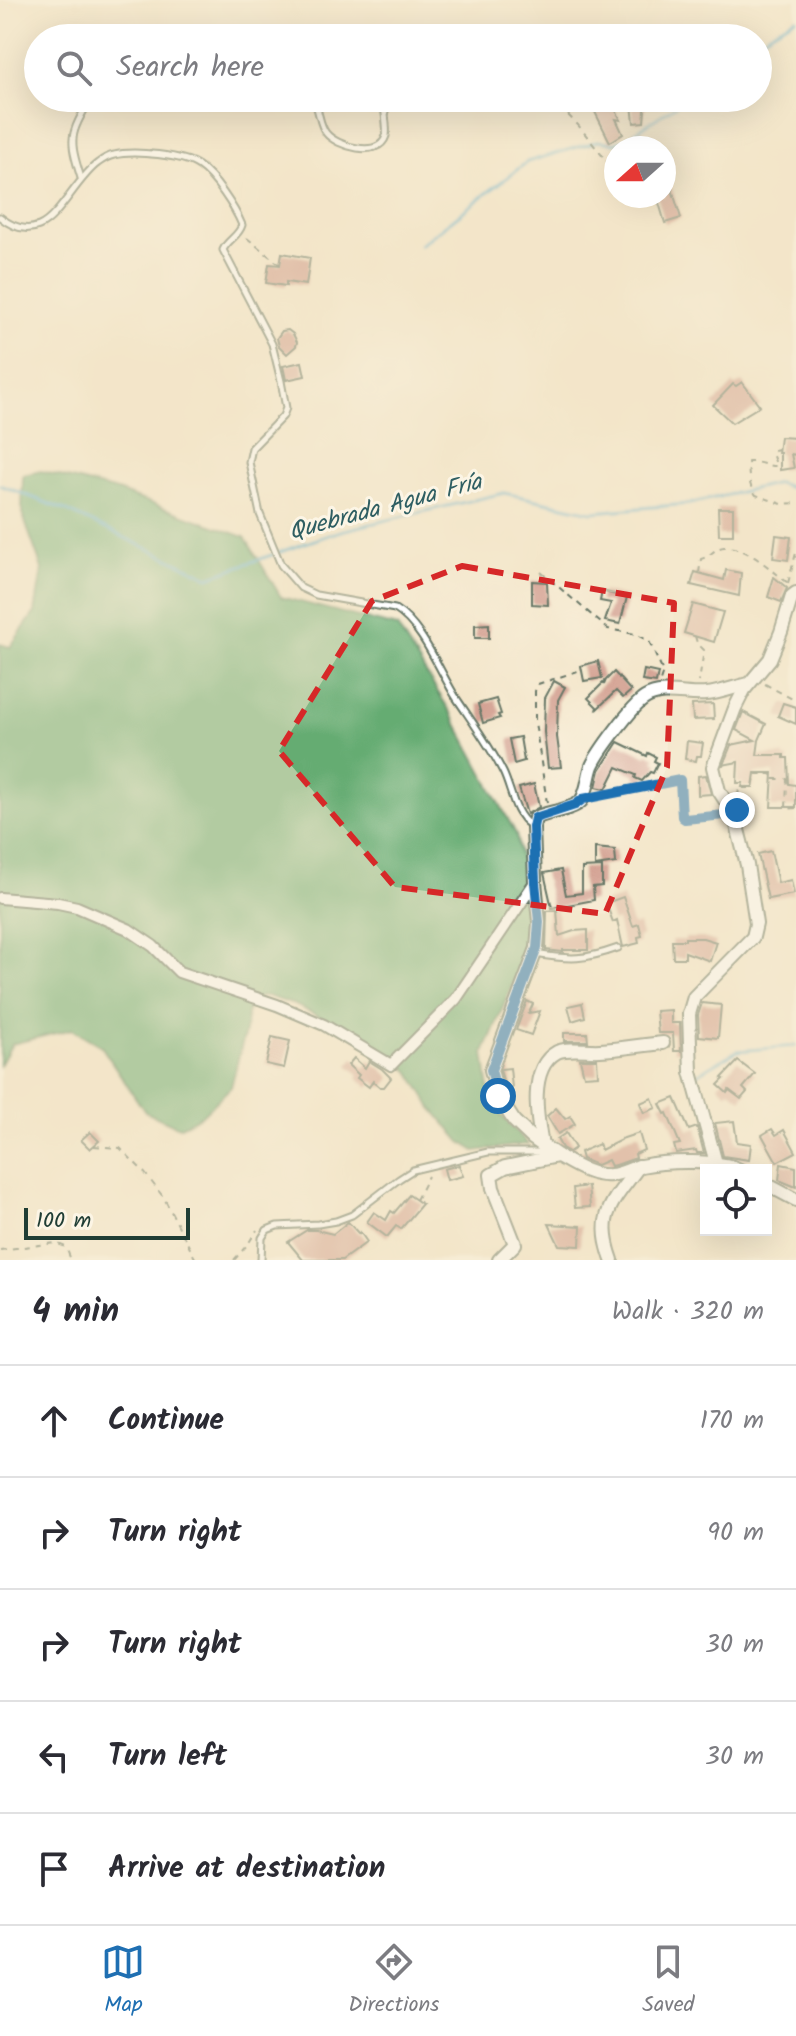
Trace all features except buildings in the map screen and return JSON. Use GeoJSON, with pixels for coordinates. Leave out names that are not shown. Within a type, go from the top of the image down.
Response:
{"type":"FeatureCollection","features":[{"type":"Feature","properties":{"kind":"street"},"geometry":{"type":"LineString","coordinates":[[716,1163],[691,1072],[689,1014],[694,997],[753,937],[756,924],[747,865],[734,814],[719,791],[713,767],[735,708],[751,681],[770,659],[792,596],[796,593]]}},
{"type":"Feature","properties":{"kind":"street"},"geometry":{"type":"LineString","coordinates":[[720,1164],[664,1163],[639,1166],[610,1175],[582,1170],[550,1151],[514,1121],[498,1096],[491,1070],[534,954],[539,922],[535,882],[535,818],[575,805],[583,799],[592,765],[627,715],[646,697],[664,692],[711,694],[751,681]]}},
{"type":"Feature","properties":{"kind":"street"},"geometry":{"type":"LineString","coordinates":[[0,898],[77,907],[128,929],[153,946],[179,972],[277,1005],[324,1025],[391,1065],[456,999],[535,882]]}},
{"type":"Feature","properties":{"kind":"street"},"geometry":{"type":"LineString","coordinates":[[550,1151],[537,1122],[537,1095],[545,1061],[560,1051],[663,1043]]}},
{"type":"Feature","properties":{"kind":"street"},"geometry":{"type":"LineString","coordinates":[[499,1260],[515,1244],[491,1175],[550,1151]]}},
{"type":"Feature","properties":{"kind":"street"},"geometry":{"type":"LineString","coordinates":[[612,1260],[604,1223],[611,1204],[639,1166]]}},
{"type":"Feature","properties":{"kind":"street"},"geometry":{"type":"LineString","coordinates":[[772,1187],[796,1200]]}},
{"type":"Feature","properties":{"kind":"lane"},"geometry":{"type":"LineString","coordinates":[[81,178],[72,150],[73,128],[83,112]]}},
{"type":"Feature","properties":{"kind":"lane"},"geometry":{"type":"LineString","coordinates":[[319,112],[325,132],[336,141],[358,149],[374,148],[386,135],[385,112]]}},
{"type":"Feature","properties":{"kind":"lane"},"geometry":{"type":"LineString","coordinates":[[0,217],[9,225],[27,229],[42,225],[81,178],[98,162],[114,155],[134,153],[185,159],[209,175],[242,225],[240,232],[223,250],[272,344],[286,408],[283,416],[252,448],[249,462],[260,514],[281,565],[301,588],[316,595],[395,609],[406,615],[485,740],[504,774],[521,816],[533,827]]}},
{"type":"Feature","properties":{"kind":"lane"},"geometry":{"type":"LineString","coordinates":[[534,954],[563,959],[593,957],[618,948]]}},
{"type":"Feature","properties":{"kind":"lane"},"geometry":{"type":"LineString","coordinates":[[261,1260],[262,1238],[267,1230],[277,1226],[336,1221],[352,1215],[413,1170],[488,1152],[550,1151]]}},
{"type":"Feature","properties":{"kind":"path"},"geometry":{"type":"LineString","coordinates":[[565,112],[604,158]]}},
{"type":"Feature","properties":{"kind":"path"},"geometry":{"type":"LineString","coordinates":[[240,232],[280,265]]}},
{"type":"Feature","properties":{"kind":"path"},"geometry":{"type":"LineString","coordinates":[[779,449],[772,454],[777,466],[748,462],[747,477],[756,495],[782,504],[796,503]]}},
{"type":"Feature","properties":{"kind":"path"},"geometry":{"type":"LineString","coordinates":[[699,573],[701,559],[709,557],[719,547],[725,547],[747,553],[788,583],[796,553]]}},
{"type":"Feature","properties":{"kind":"path"},"geometry":{"type":"LineString","coordinates":[[541,572],[608,629],[635,634],[649,641],[663,672],[657,694]]}},
{"type":"Feature","properties":{"kind":"path"},"geometry":{"type":"LineString","coordinates":[[695,636],[704,650],[696,695]]}},
{"type":"Feature","properties":{"kind":"path"},"geometry":{"type":"LineString","coordinates":[[550,812],[545,798],[535,722],[535,691],[538,684],[581,670]]}},
{"type":"Feature","properties":{"kind":"path"},"geometry":{"type":"LineString","coordinates":[[751,681],[796,701]]}},
{"type":"Feature","properties":{"kind":"path"},"geometry":{"type":"LineString","coordinates":[[583,799],[680,780],[682,817],[685,819],[734,814],[739,788],[753,788],[756,774],[772,774],[771,779],[787,779],[786,809],[796,808]]}},
{"type":"Feature","properties":{"kind":"path"},"geometry":{"type":"LineString","coordinates":[[94,1146],[120,1148],[144,1172],[164,1198],[196,1260]]}},
{"type":"Feature","properties":{"kind":"path"},"geometry":{"type":"LineString","coordinates":[[416,1200],[433,1166]]}},
{"type":"Feature","properties":{"kind":"path"},"geometry":{"type":"LineString","coordinates":[[0,1250],[55,1243],[66,1247],[71,1260]]}},
{"type":"Feature","properties":{"kind":"highlighted area"},"geometry":{"type":"Polygon","coordinates":[[[462,566],[674,603],[667,767],[605,914],[395,887],[279,751],[372,601],[462,566]]]}},
{"type":"Feature","properties":{"kind":"green space"},"geometry":{"type":"Polygon","coordinates":[[[41,471],[117,491],[245,537],[281,597],[397,627],[451,713],[516,834],[529,905],[531,940],[484,1053],[491,1104],[528,1144],[475,1151],[461,1142],[432,1108],[409,1071],[369,1040],[295,1005],[267,996],[261,996],[248,1006],[245,1032],[231,1087],[201,1116],[179,1127],[145,1112],[101,1046],[72,1029],[12,1044],[0,1065],[0,644],[10,647],[35,612],[42,569],[22,513],[23,475],[41,471]]]}},
{"type":"Feature","properties":{"kind":"waterway"},"geometry":{"type":"LineString","coordinates":[[772,32],[796,18]]}},
{"type":"Feature","properties":{"kind":"waterway"},"geometry":{"type":"LineString","coordinates":[[420,245],[527,162],[598,141],[615,143],[666,112]]}},
{"type":"Feature","properties":{"kind":"waterway","name":"Quebrada Agua Fría"},"geometry":{"type":"LineString","coordinates":[[0,485],[65,510],[209,577],[340,531],[504,493],[592,512],[689,504],[778,483],[796,490]]}},
{"type":"Feature","properties":{"kind":"waterway"},"geometry":{"type":"LineString","coordinates":[[697,1074],[737,1051],[796,1046]]}},
{"type":"Feature","properties":{"kind":"route"},"geometry":{"type":"LineString","coordinates":[[498,1096],[491,1070],[537,948],[535,818],[575,805],[583,799],[680,780],[682,817],[685,819],[734,814],[737,810]]}}]}
